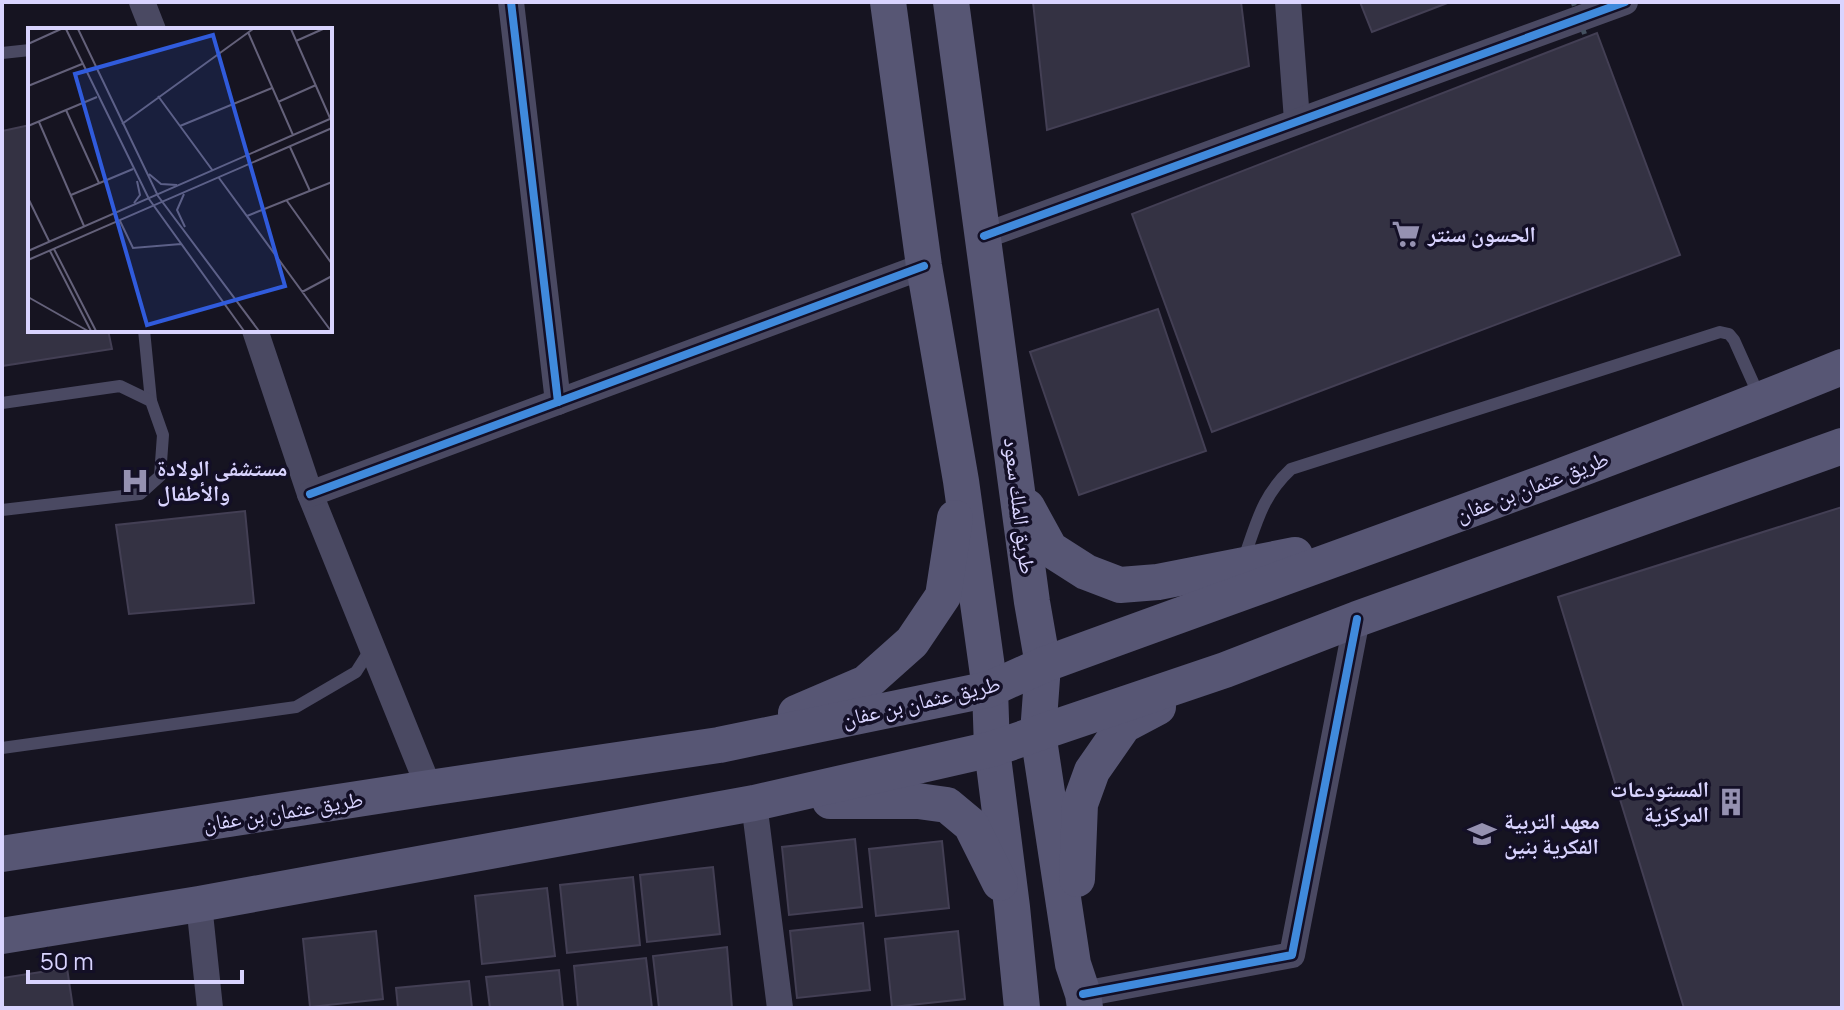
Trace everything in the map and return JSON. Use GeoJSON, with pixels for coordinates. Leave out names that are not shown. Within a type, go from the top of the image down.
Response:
{"type":"FeatureCollection","features":[{"type":"Feature","properties":{"kind":"main road"},"geometry":{"type":"LineString","coordinates":[[888,2],[924,266],[961,481],[990,689],[992,749],[1022,1008]]}},
{"type":"Feature","properties":{"kind":"main road","name":"طريق الملك سعود"},"geometry":{"type":"LineString","coordinates":[[951,2],[1043,665],[1038,733],[1080,989]]}},
{"type":"Feature","properties":{"kind":"main road","name":"طريق عثمان بن عفان"},"geometry":{"type":"LineString","coordinates":[[2,854],[719,745],[990,689],[1043,665],[1410,532],[1842,367]]}},
{"type":"Feature","properties":{"kind":"main road"},"geometry":{"type":"LineString","coordinates":[[1010,434],[1026,505],[1050,549],[1086,572],[1120,585],[1158,582],[1410,532]]}},
{"type":"Feature","properties":{"kind":"main road"},"geometry":{"type":"LineString","coordinates":[[2,936],[199,904],[759,802],[992,749],[1225,670],[1357,619],[1842,446]]}},
{"type":"Feature","properties":{"kind":"main road"},"geometry":{"type":"LineString","coordinates":[[719,745],[866,683],[912,642],[943,596],[961,481]]}},
{"type":"Feature","properties":{"kind":"main road"},"geometry":{"type":"LineString","coordinates":[[1080,989],[1080,804],[1092,771],[1124,725],[1225,670]]}},
{"type":"Feature","properties":{"kind":"main road"},"geometry":{"type":"LineString","coordinates":[[759,802],[918,801],[947,805],[971,825],[1012,907]]}},
{"type":"Feature","properties":{"kind":"street"},"geometry":{"type":"LineString","coordinates":[[142,2],[152,28]]}},
{"type":"Feature","properties":{"kind":"street"},"geometry":{"type":"LineString","coordinates":[[511,2],[558,402]]}},
{"type":"Feature","properties":{"kind":"street"},"geometry":{"type":"LineString","coordinates":[[1288,2],[1297,120]]}},
{"type":"Feature","properties":{"kind":"street"},"geometry":{"type":"LineString","coordinates":[[984,236],[1625,2]]}},
{"type":"Feature","properties":{"kind":"street"},"geometry":{"type":"LineString","coordinates":[[310,494],[924,266]]}},
{"type":"Feature","properties":{"kind":"street"},"geometry":{"type":"LineString","coordinates":[[256,332],[310,494],[429,788]]}},
{"type":"Feature","properties":{"kind":"street"},"geometry":{"type":"LineString","coordinates":[[1080,989],[1292,955],[1357,619]]}},
{"type":"Feature","properties":{"kind":"street"},"geometry":{"type":"LineString","coordinates":[[759,802],[780,1008]]}},
{"type":"Feature","properties":{"kind":"street"},"geometry":{"type":"LineString","coordinates":[[199,904],[210,1008]]}},
{"type":"Feature","properties":{"kind":"lane"},"geometry":{"type":"LineString","coordinates":[[2,53],[28,50]]}},
{"type":"Feature","properties":{"kind":"lane"},"geometry":{"type":"LineString","coordinates":[[2,510],[140,494],[160,476],[163,435],[151,401],[144,332]]}},
{"type":"Feature","properties":{"kind":"lane"},"geometry":{"type":"LineString","coordinates":[[1242,565],[1264,502],[1275,484],[1291,469],[1720,332],[1729,334],[1734,340],[1761,400]]}},
{"type":"Feature","properties":{"kind":"lane"},"geometry":{"type":"LineString","coordinates":[[2,403],[120,386],[151,401]]}},
{"type":"Feature","properties":{"kind":"lane"},"geometry":{"type":"LineString","coordinates":[[2,748],[296,707],[356,672],[372,646]]}},
{"type":"Feature","properties":{"kind":"path"},"geometry":{"type":"LineString","coordinates":[[1573,2],[1586,38]]}},
{"type":"Feature","properties":{"kind":"building"},"geometry":{"type":"Polygon","coordinates":[[[1033,2],[1241,2],[1249,66],[1047,130],[1033,2]]]}},
{"type":"Feature","properties":{"kind":"building"},"geometry":{"type":"Polygon","coordinates":[[[1360,2],[1450,2],[1372,32],[1360,2]]]}},
{"type":"Feature","properties":{"kind":"building","name":"الحسون سنتر"},"geometry":{"type":"Polygon","coordinates":[[[1597,33],[1680,255],[1212,432],[1132,214],[1597,33]]]}},
{"type":"Feature","properties":{"kind":"building"},"geometry":{"type":"Polygon","coordinates":[[[28,125],[28,332],[108,332],[112,349],[2,366],[2,131],[28,125]]]}},
{"type":"Feature","properties":{"kind":"building"},"geometry":{"type":"Polygon","coordinates":[[[1158,309],[1206,451],[1079,495],[1030,352],[1158,309]]]}},
{"type":"Feature","properties":{"kind":"building","name":"المستودعات المركزية"},"geometry":{"type":"Polygon","coordinates":[[[1842,507],[1842,1008],[1684,1008],[1558,597],[1842,507]]]}},
{"type":"Feature","properties":{"kind":"building"},"geometry":{"type":"Polygon","coordinates":[[[245,511],[254,603],[129,614],[116,525],[245,511]]]}},
{"type":"Feature","properties":{"kind":"building"},"geometry":{"type":"Polygon","coordinates":[[[855,839],[862,907],[789,915],[782,847],[855,839]]]}},
{"type":"Feature","properties":{"kind":"building"},"geometry":{"type":"Polygon","coordinates":[[[942,841],[949,908],[876,916],[869,849],[942,841]]]}},
{"type":"Feature","properties":{"kind":"building"},"geometry":{"type":"Polygon","coordinates":[[[713,867],[720,934],[647,942],[640,875],[713,867]]]}},
{"type":"Feature","properties":{"kind":"building"},"geometry":{"type":"Polygon","coordinates":[[[633,877],[640,945],[567,953],[560,885],[633,877]]]}},
{"type":"Feature","properties":{"kind":"building"},"geometry":{"type":"Polygon","coordinates":[[[547,888],[555,956],[482,964],[475,896],[547,888]]]}},
{"type":"Feature","properties":{"kind":"building"},"geometry":{"type":"Polygon","coordinates":[[[863,923],[870,990],[797,998],[790,931],[863,923]]]}},
{"type":"Feature","properties":{"kind":"building"},"geometry":{"type":"Polygon","coordinates":[[[376,931],[383,999],[310,1007],[303,939],[376,931]]]}},
{"type":"Feature","properties":{"kind":"building"},"geometry":{"type":"Polygon","coordinates":[[[958,931],[965,999],[892,1007],[885,939],[958,931]]]}},
{"type":"Feature","properties":{"kind":"building"},"geometry":{"type":"Polygon","coordinates":[[[727,947],[732,1008],[659,1008],[653,956],[727,947]]]}},
{"type":"Feature","properties":{"kind":"building"},"geometry":{"type":"Polygon","coordinates":[[[646,958],[652,1008],[578,1008],[574,966],[646,958]]]}},
{"type":"Feature","properties":{"kind":"building"},"geometry":{"type":"Polygon","coordinates":[[[67,968],[73,1008],[2,1008],[2,978],[67,968]]]}},
{"type":"Feature","properties":{"kind":"building"},"geometry":{"type":"Polygon","coordinates":[[[559,970],[563,1008],[490,1008],[486,977],[559,970]]]}},
{"type":"Feature","properties":{"kind":"building"},"geometry":{"type":"Polygon","coordinates":[[[469,981],[472,1008],[398,1008],[396,988],[469,981]]]}},
{"type":"Feature","properties":{"kind":"cycle path"},"geometry":{"type":"LineString","coordinates":[[511,2],[558,402]]}},
{"type":"Feature","properties":{"kind":"cycle path"},"geometry":{"type":"LineString","coordinates":[[984,236],[1625,2]]}},
{"type":"Feature","properties":{"kind":"cycle path"},"geometry":{"type":"LineString","coordinates":[[310,494],[924,266]]}},
{"type":"Feature","properties":{"kind":"cycle path"},"geometry":{"type":"LineString","coordinates":[[1083,994],[1292,955],[1357,619]]}},
{"type":"Feature","properties":{"kind":"place","name":"الحسون سنتر"},"geometry":{"type":"Point","coordinates":[1406,234]}},
{"type":"Feature","properties":{"kind":"place","name":"مستشفى الولادة والأطفال"},"geometry":{"type":"Point","coordinates":[135,481]}},
{"type":"Feature","properties":{"kind":"place","name":"المستودعات المركزية"},"geometry":{"type":"Point","coordinates":[1731,802]}},
{"type":"Feature","properties":{"kind":"place","name":"معهد التربية الفكرية بنين"},"geometry":{"type":"Point","coordinates":[1482,834]}}]}
